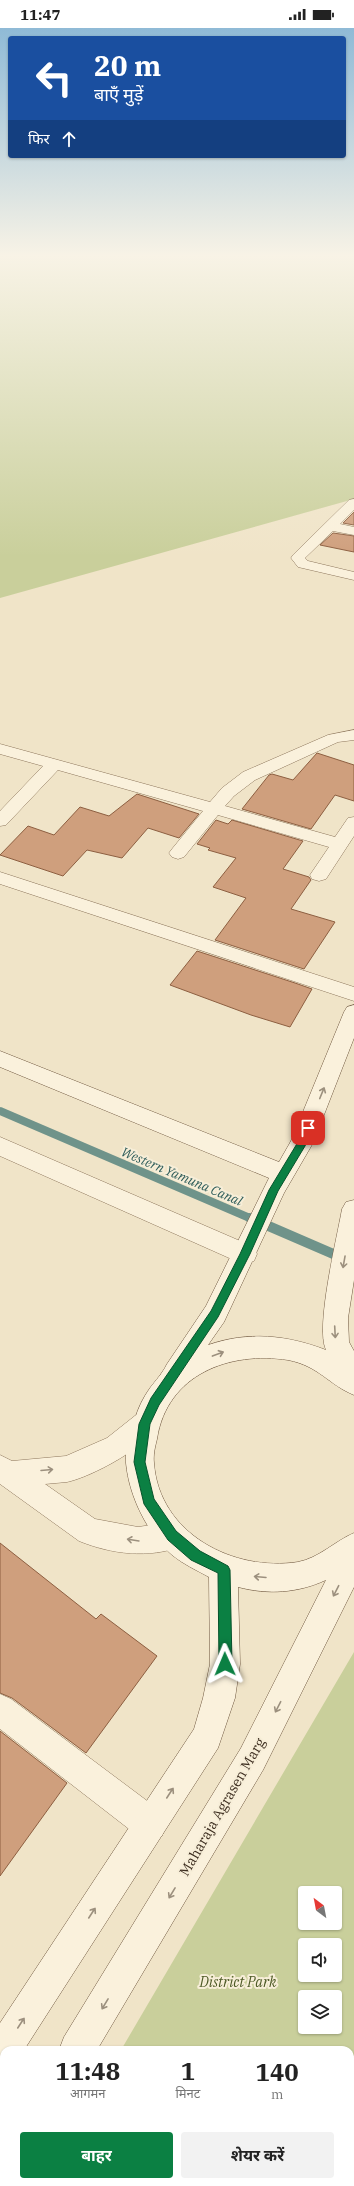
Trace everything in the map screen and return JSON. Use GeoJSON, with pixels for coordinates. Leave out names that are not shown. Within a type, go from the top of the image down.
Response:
{"type":"FeatureCollection","features":[{"type":"Feature","properties":{"kind":"street"},"geometry":{"type":"LineString","coordinates":[[354,503],[298,558],[298,560],[303,564],[354,576]]}},
{"type":"Feature","properties":{"kind":"street"},"geometry":{"type":"LineString","coordinates":[[329,526],[354,531]]}},
{"type":"Feature","properties":{"kind":"street"},"geometry":{"type":"LineString","coordinates":[[178,853],[216,809],[228,792],[249,776],[334,738],[354,735]]}},
{"type":"Feature","properties":{"kind":"street"},"geometry":{"type":"LineString","coordinates":[[0,749],[340,844]]}},
{"type":"Feature","properties":{"kind":"street"},"geometry":{"type":"LineString","coordinates":[[0,820],[55,764]]}},
{"type":"Feature","properties":{"kind":"street"},"geometry":{"type":"LineString","coordinates":[[319,875],[354,822]]}},
{"type":"Feature","properties":{"kind":"street"},"geometry":{"type":"LineString","coordinates":[[0,878],[354,994]]}},
{"type":"Feature","properties":{"kind":"street"},"geometry":{"type":"LineString","coordinates":[[354,1012],[302,1143],[279,1182],[215,1314],[155,1402],[145,1424],[140,1462],[148,1501],[172,1536],[195,1556],[224,1570],[261,1578],[299,1576],[334,1562],[354,1546]]}},
{"type":"Feature","properties":{"kind":"street"},"geometry":{"type":"LineString","coordinates":[[0,1059],[279,1182]]}},
{"type":"Feature","properties":{"kind":"street"},"geometry":{"type":"LineString","coordinates":[[0,1146],[245,1254]]}},
{"type":"Feature","properties":{"kind":"street"},"geometry":{"type":"LineString","coordinates":[[352,1220],[334,1318],[336,1344],[354,1374]]}},
{"type":"Feature","properties":{"kind":"street"},"geometry":{"type":"LineString","coordinates":[[169,1383],[198,1361],[232,1348],[269,1346],[306,1353],[340,1370],[354,1384]]}},
{"type":"Feature","properties":{"kind":"street"},"geometry":{"type":"LineString","coordinates":[[4,1471],[67,1469],[117,1447],[145,1424]]}},
{"type":"Feature","properties":{"kind":"street"},"geometry":{"type":"LineString","coordinates":[[4,1471],[89,1531],[138,1541],[172,1536]]}},
{"type":"Feature","properties":{"kind":"street","name":"Maharaja Agrasen Marg"},"geometry":{"type":"LineString","coordinates":[[79,2046],[252,1759],[354,1556]]}},
{"type":"Feature","properties":{"kind":"street"},"geometry":{"type":"LineString","coordinates":[[6,2046],[207,1736],[219,1698],[225,1664],[224,1570]]}},
{"type":"Feature","properties":{"kind":"street"},"geometry":{"type":"LineString","coordinates":[[0,1710],[150,1824]]}},
{"type":"Feature","properties":{"kind":"green space"},"geometry":{"type":"Polygon","coordinates":[[[0,356],[354,356],[354,499],[0,598],[0,356]]]}},
{"type":"Feature","properties":{"kind":"green space","name":"District Park"},"geometry":{"type":"Polygon","coordinates":[[[354,1652],[354,2046],[123,2046],[354,1652]]]}},
{"type":"Feature","properties":{"kind":"building"},"geometry":{"type":"Polygon","coordinates":[[[354,512],[354,525],[343,523],[354,512]]]}},
{"type":"Feature","properties":{"kind":"building"},"geometry":{"type":"Polygon","coordinates":[[[333,533],[354,536],[354,552],[320,545],[333,533]]]}},
{"type":"Feature","properties":{"kind":"building"},"geometry":{"type":"Polygon","coordinates":[[[317,753],[354,765],[354,801],[335,795],[311,829],[242,809],[269,775],[272,774],[293,780],[317,753]]]}},
{"type":"Feature","properties":{"kind":"building"},"geometry":{"type":"Polygon","coordinates":[[[137,794],[199,814],[179,838],[148,828],[122,858],[87,850],[63,876],[0,855],[28,826],[54,835],[80,807],[109,816],[137,794]]]}},
{"type":"Feature","properties":{"kind":"building"},"geometry":{"type":"Polygon","coordinates":[[[216,820],[228,824],[232,820],[303,841],[283,869],[309,877],[311,880],[291,909],[335,922],[304,969],[215,940],[246,898],[213,887],[236,858],[208,850],[210,848],[197,844],[216,820]]]}},
{"type":"Feature","properties":{"kind":"building"},"geometry":{"type":"Polygon","coordinates":[[[197,951],[312,989],[290,1027],[251,1015],[170,985],[197,951]]]}},
{"type":"Feature","properties":{"kind":"building"},"geometry":{"type":"Polygon","coordinates":[[[0,1543],[96,1619],[101,1614],[157,1656],[86,1753],[12,1698],[0,1693],[0,1543]]]}},
{"type":"Feature","properties":{"kind":"building"},"geometry":{"type":"Polygon","coordinates":[[[0,1731],[67,1783],[0,1876],[0,1731]]]}},
{"type":"Feature","properties":{"kind":"waterway","name":"Western Yamuna Canal"},"geometry":{"type":"LineString","coordinates":[[0,1111],[252,1219]]}},
{"type":"Feature","properties":{"kind":"waterway","name":"Western Yamuna Canal"},"geometry":{"type":"LineString","coordinates":[[250,1218],[354,1263]]}},
{"type":"Feature","properties":{"kind":"route"},"geometry":{"type":"LineString","coordinates":[[225,1664],[224,1570],[195,1556],[172,1536],[148,1501],[140,1462],[145,1424],[155,1402],[215,1314],[245,1254],[274,1190],[302,1143],[308,1128]]}}]}
